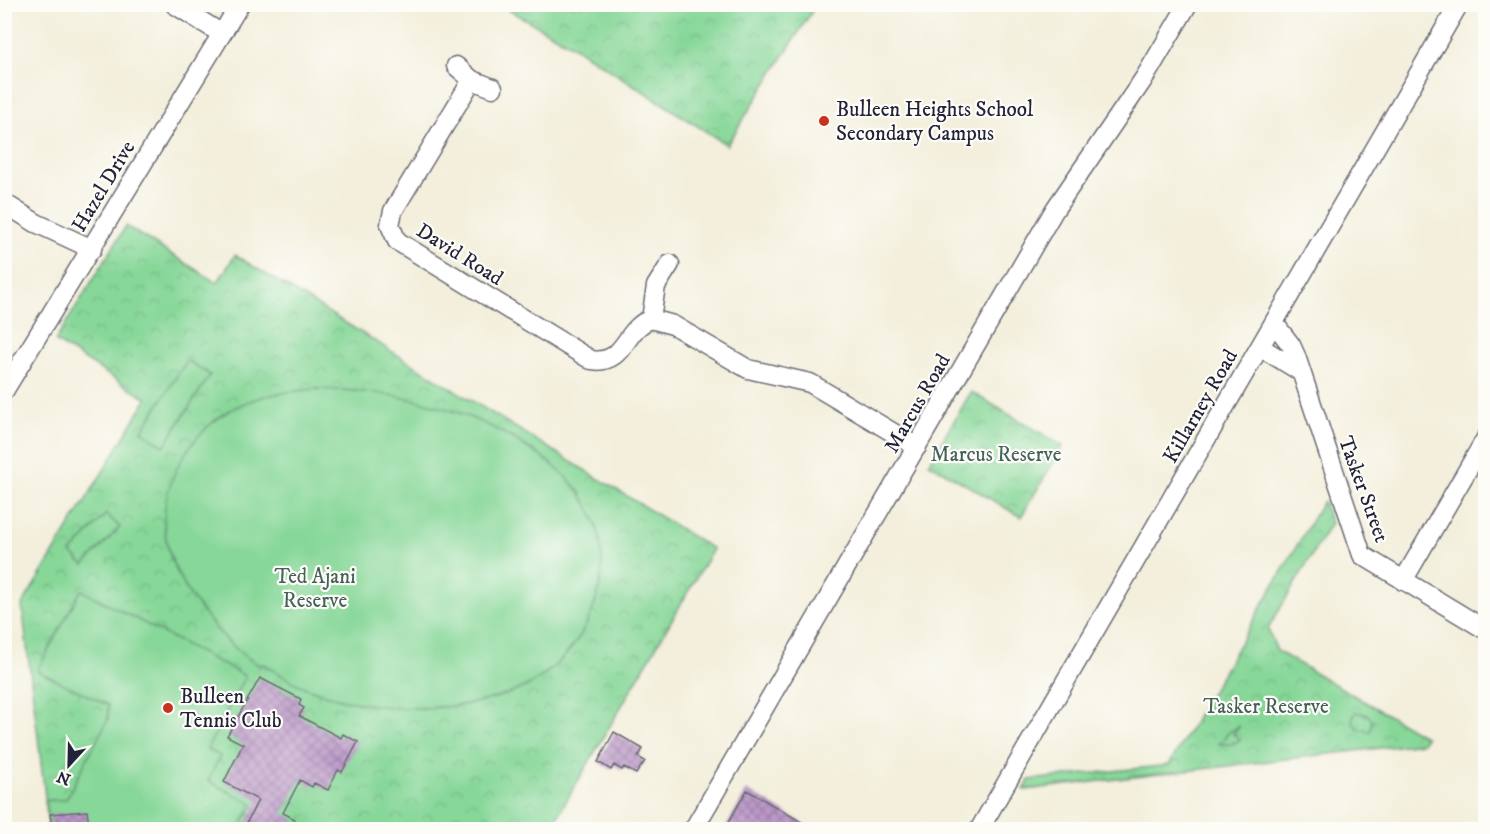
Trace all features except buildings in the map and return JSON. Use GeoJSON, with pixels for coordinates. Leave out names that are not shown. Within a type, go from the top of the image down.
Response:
{"type":"FeatureCollection","features":[{"type":"Feature","properties":{"kind":"street"},"geometry":{"type":"LineString","coordinates":[[174,4],[222,34]]}},
{"type":"Feature","properties":{"kind":"street","name":"Hazel Drive"},"geometry":{"type":"LineString","coordinates":[[4,391],[240,4]]}},
{"type":"Feature","properties":{"kind":"street","name":"Marcus Road"},"geometry":{"type":"LineString","coordinates":[[693,830],[1065,193],[1145,77],[1188,4]]}},
{"type":"Feature","properties":{"kind":"street","name":"Killarney Road"},"geometry":{"type":"LineString","coordinates":[[979,830],[1459,4]]}},
{"type":"Feature","properties":{"kind":"street"},"geometry":{"type":"LineString","coordinates":[[456,66],[472,80],[493,88]]}},
{"type":"Feature","properties":{"kind":"street","name":"David Road"},"geometry":{"type":"LineString","coordinates":[[472,80],[393,211],[390,225],[397,241],[591,360],[604,361],[618,355],[638,326],[651,319]]}},
{"type":"Feature","properties":{"kind":"street"},"geometry":{"type":"LineString","coordinates":[[4,203],[88,256]]}},
{"type":"Feature","properties":{"kind":"street"},"geometry":{"type":"LineString","coordinates":[[670,264],[656,286],[651,319],[673,325],[748,369],[810,383],[917,447]]}},
{"type":"Feature","properties":{"kind":"street","name":"Tasker Street"},"geometry":{"type":"LineString","coordinates":[[1274,323],[1291,345],[1359,551],[1367,560],[1485,630]]}},
{"type":"Feature","properties":{"kind":"street"},"geometry":{"type":"LineString","coordinates":[[1260,347],[1298,370]]}},
{"type":"Feature","properties":{"kind":"street"},"geometry":{"type":"LineString","coordinates":[[1403,581],[1485,438]]}},
{"type":"Feature","properties":{"kind":"green space"},"geometry":{"type":"Polygon","coordinates":[[[816,4],[727,145],[571,45],[500,5],[816,4]]]}},
{"type":"Feature","properties":{"kind":"green space","name":"Ted Ajani Reserve"},"geometry":{"type":"Polygon","coordinates":[[[126,226],[217,283],[235,255],[713,549],[550,829],[49,829],[22,605],[147,399],[55,341],[126,226]]]}},
{"type":"Feature","properties":{"kind":"green space"},"geometry":{"type":"Polygon","coordinates":[[[187,360],[210,375],[164,446],[142,431],[187,360]]]}},
{"type":"Feature","properties":{"kind":"green space"},"geometry":{"type":"Polygon","coordinates":[[[318,389],[369,392],[444,408],[514,439],[555,467],[573,484],[587,504],[598,530],[602,557],[600,585],[592,611],[580,636],[563,658],[542,676],[518,690],[468,704],[413,708],[359,703],[309,689],[263,664],[259,665],[223,636],[198,607],[176,570],[166,539],[164,519],[166,499],[181,461],[206,429],[221,416],[238,406],[267,396],[318,389]]]}},
{"type":"Feature","properties":{"kind":"green space","name":"Marcus Reserve"},"geometry":{"type":"Polygon","coordinates":[[[971,392],[1063,446],[1021,517],[929,463],[971,392]]]}},
{"type":"Feature","properties":{"kind":"green space","name":"Tasker Reserve"},"geometry":{"type":"Polygon","coordinates":[[[1323,501],[1331,523],[1268,629],[1277,651],[1426,737],[1422,743],[1024,790],[1029,780],[1169,765],[1323,501]]]}},
{"type":"Feature","properties":{"kind":"green space"},"geometry":{"type":"Polygon","coordinates":[[[106,514],[120,527],[84,565],[71,553],[106,514]]]}},
{"type":"Feature","properties":{"kind":"green space","name":"Bulleen Tennis Club"},"geometry":{"type":"Polygon","coordinates":[[[81,590],[245,676],[207,749],[220,756],[208,781],[253,804],[239,829],[49,829],[45,801],[66,799],[108,719],[108,705],[37,671],[81,590]]]}},
{"type":"Feature","properties":{"kind":"green space"},"geometry":{"type":"Polygon","coordinates":[[[1356,712],[1368,715],[1373,722],[1370,732],[1357,728],[1352,720],[1356,712]]]}},
{"type":"Feature","properties":{"kind":"green space"},"geometry":{"type":"Polygon","coordinates":[[[1240,726],[1233,734],[1240,740],[1232,744],[1219,744],[1229,732],[1240,726]]]}},
{"type":"Feature","properties":{"kind":"place","name":"Bulleen Heights School Secondary Campus"},"geometry":{"type":"Point","coordinates":[824,121]}},
{"type":"Feature","properties":{"kind":"place","name":"Bulleen Tennis Club"},"geometry":{"type":"Point","coordinates":[168,708]}}]}
